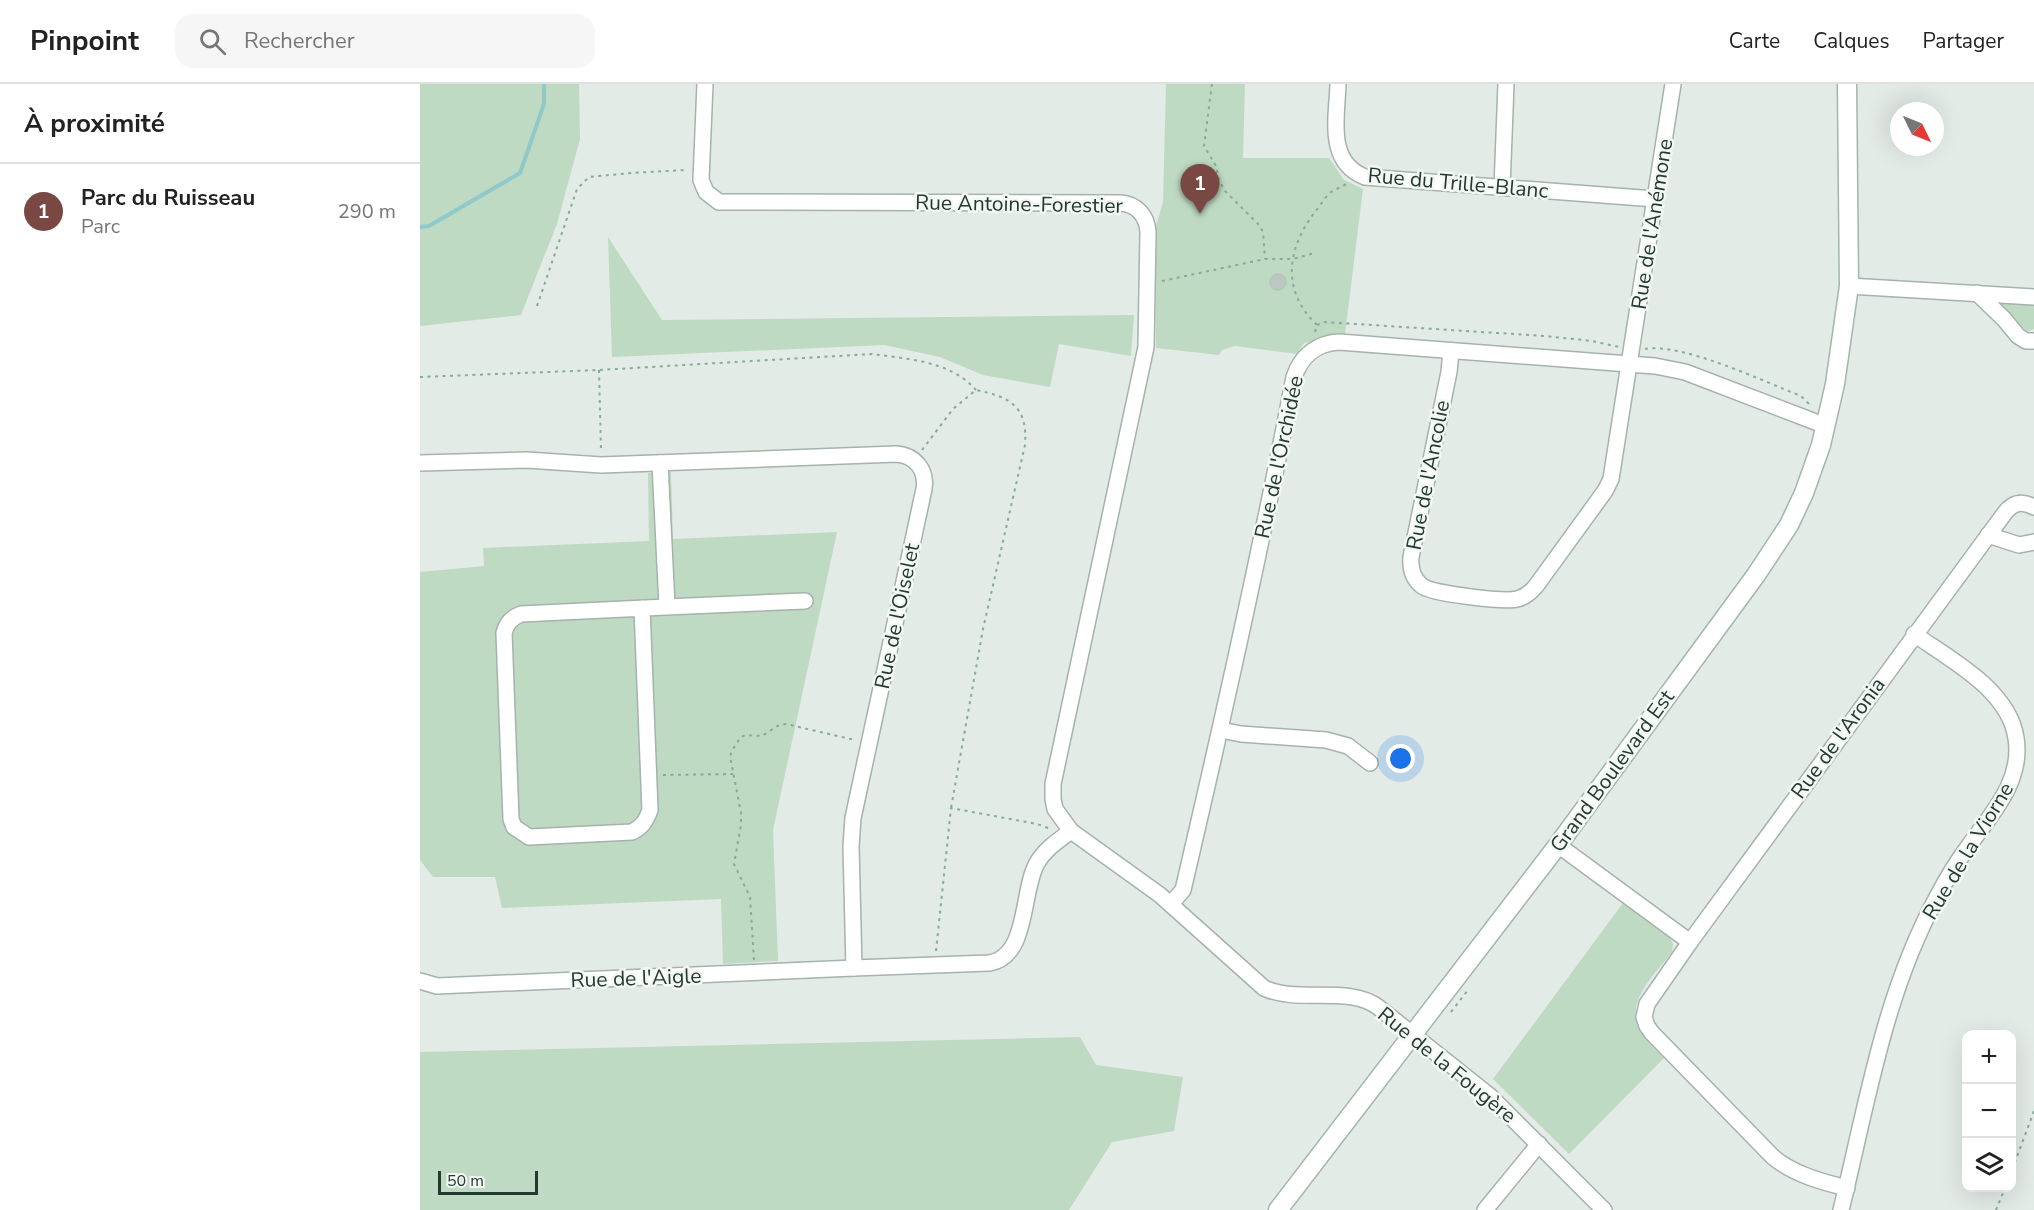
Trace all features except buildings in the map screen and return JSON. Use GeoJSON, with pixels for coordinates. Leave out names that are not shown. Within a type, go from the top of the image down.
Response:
{"type":"FeatureCollection","features":[{"type":"Feature","properties":{"kind":"street","name":"Rue Antoine-Forestier"},"geometry":{"type":"LineString","coordinates":[[705,84],[701,180],[706,192],[723,203],[1124,203],[1137,208],[1146,222],[1146,347],[1052,790]]}},
{"type":"Feature","properties":{"kind":"street","name":"Rue du Trille-Blanc"},"geometry":{"type":"LineString","coordinates":[[1338,84],[1337,146],[1343,160],[1355,172],[1370,178],[1655,199]]}},
{"type":"Feature","properties":{"kind":"street"},"geometry":{"type":"LineString","coordinates":[[1502,188],[1506,84]]}},
{"type":"Feature","properties":{"kind":"street","name":"Rue de l'Anémone"},"geometry":{"type":"LineString","coordinates":[[1629,363],[1673,84]]}},
{"type":"Feature","properties":{"kind":"street","name":"Grand Boulevard Est"},"geometry":{"type":"LineString","coordinates":[[1278,1210],[1558,845],[1778,543],[1798,509],[1826,426],[1841,346],[1849,286],[1847,84]]}},
{"type":"Feature","properties":{"kind":"street"},"geometry":{"type":"LineString","coordinates":[[1849,286],[2034,297]]}},
{"type":"Feature","properties":{"kind":"street"},"geometry":{"type":"LineString","coordinates":[[1977,293],[2018,336],[2026,341],[2034,341]]}},
{"type":"Feature","properties":{"kind":"street","name":"Rue de l'Orchidée"},"geometry":{"type":"LineString","coordinates":[[1171,904],[1183,890],[1221,730],[1294,379],[1301,362],[1317,347],[1334,342],[1666,367],[1685,372],[1826,426]]}},
{"type":"Feature","properties":{"kind":"street","name":"Rue de l'Ancolie"},"geometry":{"type":"LineString","coordinates":[[1450,351],[1449,372],[1412,556],[1412,572],[1420,585],[1432,592],[1507,600],[1521,598],[1532,591],[1610,483],[1629,363]]}},
{"type":"Feature","properties":{"kind":"street"},"geometry":{"type":"LineString","coordinates":[[420,463],[527,460],[601,465],[896,454],[913,459]]}},
{"type":"Feature","properties":{"kind":"street","name":"Rue de l'Oiselet"},"geometry":{"type":"LineString","coordinates":[[854,968],[852,828],[924,489],[925,479],[922,470],[913,459]]}},
{"type":"Feature","properties":{"kind":"street"},"geometry":{"type":"LineString","coordinates":[[660,463],[667,606]]}},
{"type":"Feature","properties":{"kind":"street","name":"Rue de l'Aronia"},"geometry":{"type":"LineString","coordinates":[[1847,1188],[1828,1184],[1778,1161],[1649,1030],[1644,1017],[1647,1004],[1914,634],[2011,505],[2023,502],[2034,507]]}},
{"type":"Feature","properties":{"kind":"street"},"geometry":{"type":"LineString","coordinates":[[1988,535],[2019,545],[2034,542]]}},
{"type":"Feature","properties":{"kind":"street"},"geometry":{"type":"LineString","coordinates":[[642,608],[650,810],[646,820],[640,828],[632,832],[529,837],[514,827],[511,819],[504,633],[512,618],[521,614],[667,606],[805,600]]}},
{"type":"Feature","properties":{"kind":"street","name":"Rue de la Viorne"},"geometry":{"type":"LineString","coordinates":[[1841,1210],[1885,1028],[1904,969],[1937,897],[1967,848],[2006,794],[2013,779],[2016,763],[2017,747],[2014,731],[2001,701],[1983,684],[1914,634]]}},
{"type":"Feature","properties":{"kind":"street"},"geometry":{"type":"LineString","coordinates":[[1221,730],[1241,734],[1326,740],[1348,746],[1370,763]]}},
{"type":"Feature","properties":{"kind":"street","name":"Rue de la Fougère"},"geometry":{"type":"LineString","coordinates":[[1052,790],[1055,808],[1071,831],[1132,873],[1171,904],[1264,988],[1282,994],[1364,1000],[1373,1004],[1480,1087],[1604,1210]]}},
{"type":"Feature","properties":{"kind":"street"},"geometry":{"type":"LineString","coordinates":[[854,968],[994,962],[1002,959],[1010,953],[1016,941],[1036,865],[1046,851],[1071,831]]}},
{"type":"Feature","properties":{"kind":"street"},"geometry":{"type":"LineString","coordinates":[[1558,845],[1690,942]]}},
{"type":"Feature","properties":{"kind":"street","name":"Rue de l'Aigle"},"geometry":{"type":"LineString","coordinates":[[420,981],[437,986],[854,968]]}},
{"type":"Feature","properties":{"kind":"street"},"geometry":{"type":"LineString","coordinates":[[1485,1210],[1539,1143]]}},
{"type":"Feature","properties":{"kind":"path"},"geometry":{"type":"LineString","coordinates":[[1212,84],[1204,146],[1216,166],[1219,180],[1225,191],[1260,226],[1263,232],[1265,259]]}},
{"type":"Feature","properties":{"kind":"path"},"geometry":{"type":"LineString","coordinates":[[537,306],[577,189],[589,177],[701,170]]}},
{"type":"Feature","properties":{"kind":"path"},"geometry":{"type":"LineString","coordinates":[[1317,325],[1305,312],[1296,296],[1292,278],[1293,259],[1300,234],[1308,221],[1330,193],[1350,180]]}},
{"type":"Feature","properties":{"kind":"path"},"geometry":{"type":"LineString","coordinates":[[1147,283],[1265,259],[1293,259],[1315,253]]}},
{"type":"Feature","properties":{"kind":"path"},"geometry":{"type":"LineString","coordinates":[[1317,325],[1324,322],[1545,336],[1592,341],[1619,347]]}},
{"type":"Feature","properties":{"kind":"path"},"geometry":{"type":"LineString","coordinates":[[1316,338],[1317,325]]}},
{"type":"Feature","properties":{"kind":"path"},"geometry":{"type":"LineString","coordinates":[[1646,350],[1654,348],[1700,357],[1801,396],[1810,405]]}},
{"type":"Feature","properties":{"kind":"path"},"geometry":{"type":"LineString","coordinates":[[420,377],[599,370],[872,354],[951,370],[961,375],[976,390],[992,393],[1012,404],[1023,417],[1026,433],[1025,445],[983,629],[951,808],[934,965]]}},
{"type":"Feature","properties":{"kind":"path"},"geometry":{"type":"LineString","coordinates":[[599,370],[601,465]]}},
{"type":"Feature","properties":{"kind":"path"},"geometry":{"type":"LineString","coordinates":[[913,459],[953,409],[976,390]]}},
{"type":"Feature","properties":{"kind":"path"},"geometry":{"type":"LineString","coordinates":[[755,973],[750,897],[734,864],[741,813],[730,756],[733,749],[741,737],[762,736],[786,724],[869,743]]}},
{"type":"Feature","properties":{"kind":"path"},"geometry":{"type":"LineString","coordinates":[[649,775],[733,774]]}},
{"type":"Feature","properties":{"kind":"path"},"geometry":{"type":"LineString","coordinates":[[951,808],[1037,824],[1050,829],[1071,831]]}},
{"type":"Feature","properties":{"kind":"path"},"geometry":{"type":"LineString","coordinates":[[2016,1159],[2034,1111]]}},
{"type":"Feature","properties":{"kind":"path"},"geometry":{"type":"LineString","coordinates":[[1996,1210],[2003,1192]]}},
{"type":"Feature","properties":{"kind":"green space"},"geometry":{"type":"Polygon","coordinates":[[[420,84],[579,84],[580,139],[557,224],[521,315],[420,326],[420,84]]]}},
{"type":"Feature","properties":{"kind":"green space"},"geometry":{"type":"Polygon","coordinates":[[[1166,84],[1245,84],[1243,158],[1329,158],[1344,180],[1363,189],[1345,334],[1304,343],[1297,354],[1235,346],[1222,350],[1219,355],[1156,348],[1156,226],[1163,202],[1166,84]]]}},
{"type":"Feature","properties":{"kind":"green space"},"geometry":{"type":"Polygon","coordinates":[[[608,237],[662,320],[1134,315],[1131,356],[1059,344],[1050,387],[983,375],[940,357],[884,345],[612,357],[608,237]]]}},
{"type":"Feature","properties":{"kind":"green space"},"geometry":{"type":"Polygon","coordinates":[[[1999,300],[2034,305],[2034,329],[2029,331],[2024,329],[1998,303],[1999,300]]]}},
{"type":"Feature","properties":{"kind":"green space"},"geometry":{"type":"Polygon","coordinates":[[[671,472],[673,539],[837,532],[773,830],[778,961],[723,964],[721,899],[502,908],[495,877],[433,877],[420,860],[420,572],[484,566],[483,548],[649,541],[648,473],[671,472]]]}},
{"type":"Feature","properties":{"kind":"green space"},"geometry":{"type":"Polygon","coordinates":[[[1623,903],[1669,936],[1673,944],[1672,952],[1644,988],[1636,1008],[1639,1029],[1664,1058],[1569,1154],[1493,1079],[1623,903]]]}},
{"type":"Feature","properties":{"kind":"green space"},"geometry":{"type":"Polygon","coordinates":[[[1080,1037],[1096,1065],[1183,1077],[1174,1131],[1112,1142],[1069,1210],[420,1210],[420,1052],[1080,1037]]]}},
{"type":"Feature","properties":{"kind":"waterway"},"geometry":{"type":"LineString","coordinates":[[420,227],[429,226],[520,173],[544,104],[544,84]]}},
{"type":"Feature","properties":{"kind":"place","name":"Parc du Ruisseau"},"geometry":{"type":"Point","coordinates":[1200,214]}}]}
